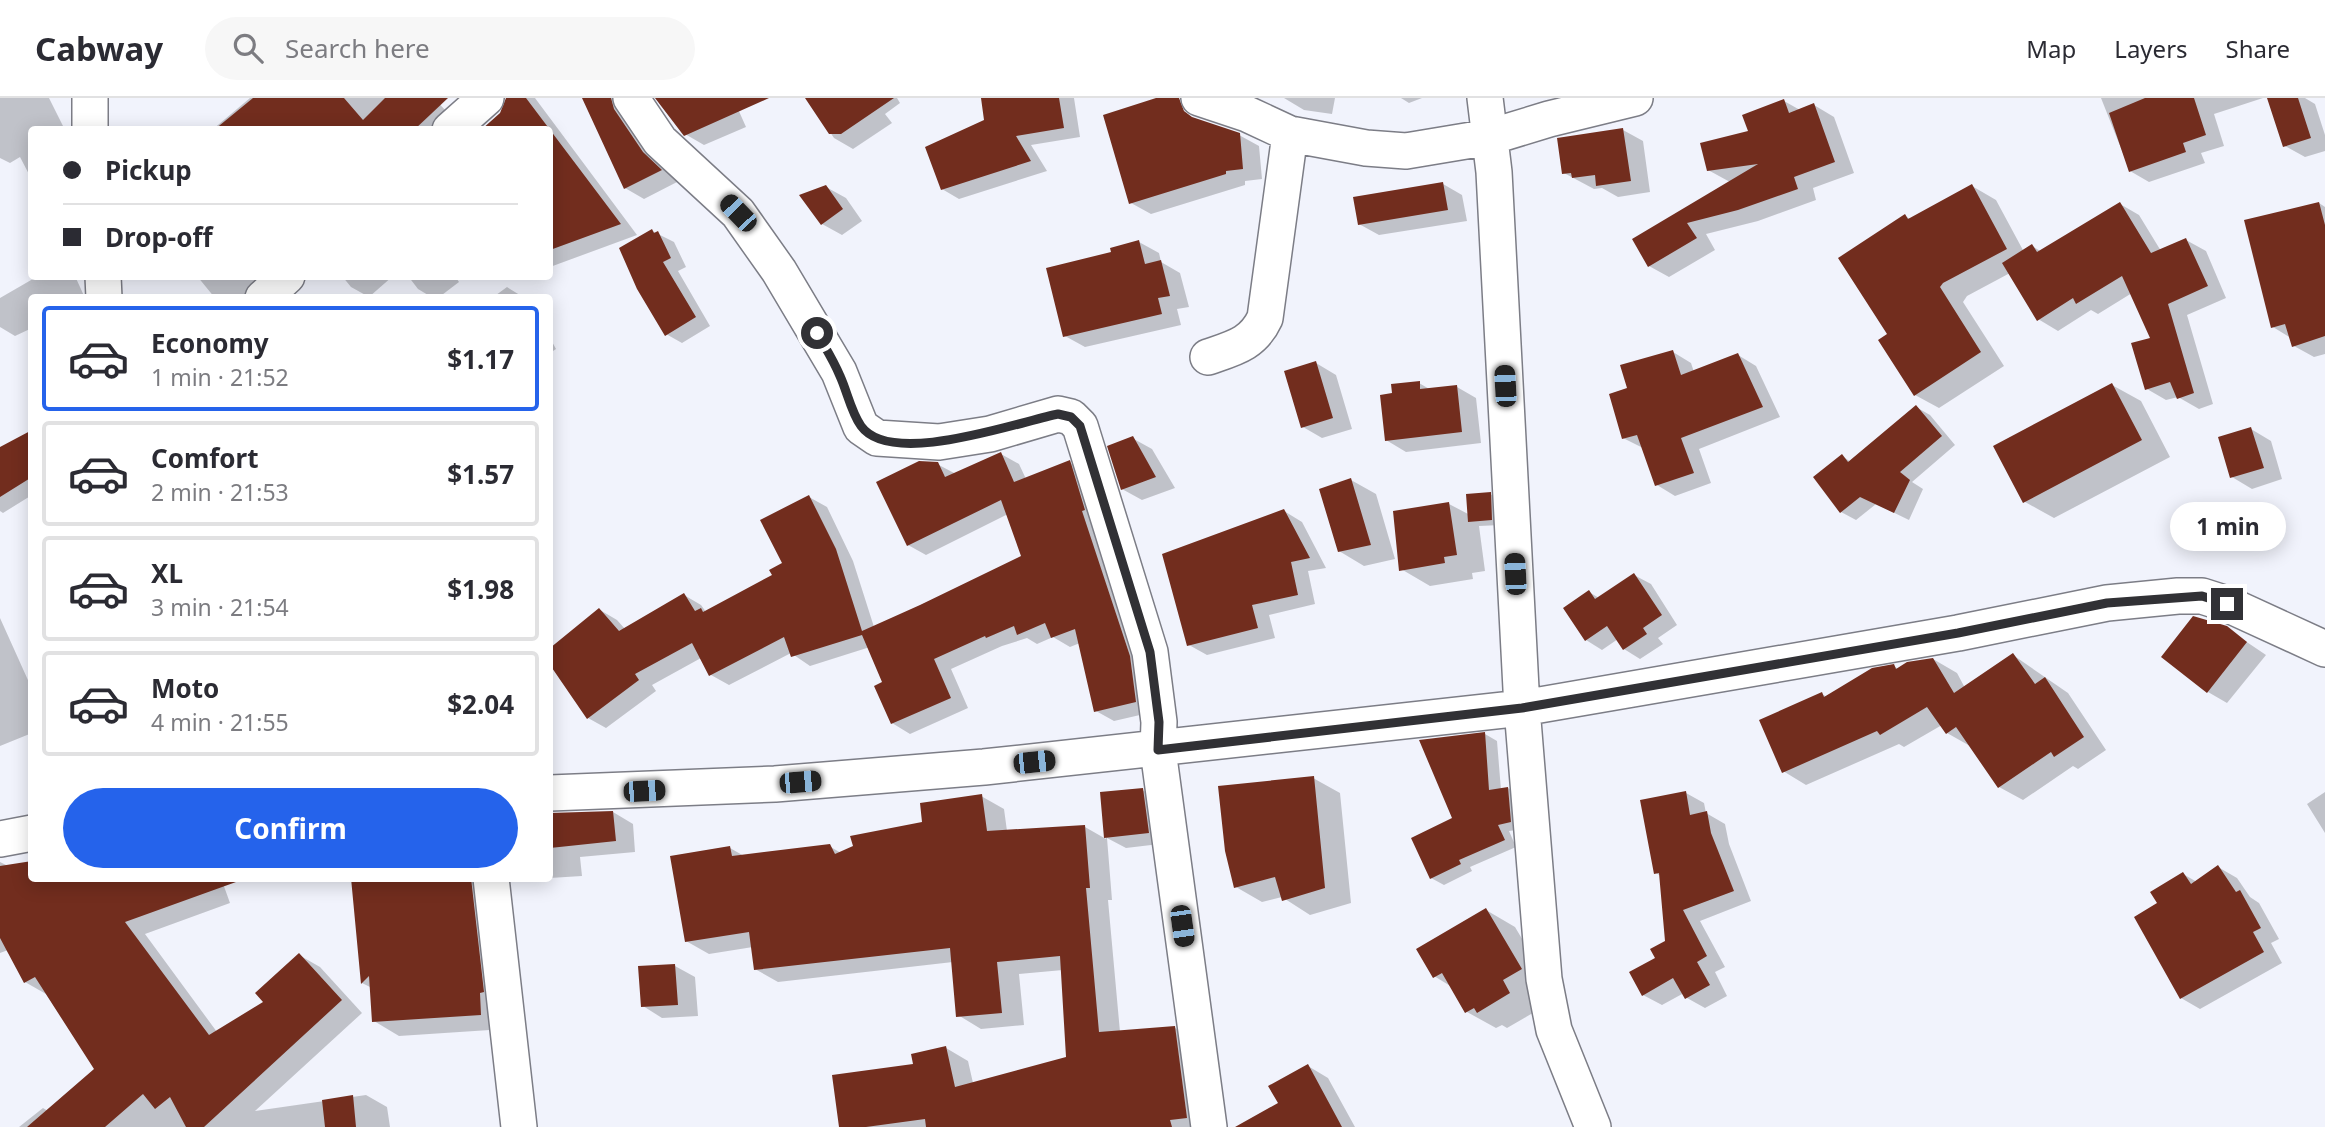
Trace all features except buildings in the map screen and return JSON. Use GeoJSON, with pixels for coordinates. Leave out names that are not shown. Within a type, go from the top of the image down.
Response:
{"type":"FeatureCollection","features":[{"type":"Feature","properties":{"kind":"street"},"geometry":{"type":"LineString","coordinates":[[90,98],[90,126]]}},
{"type":"Feature","properties":{"kind":"street"},"geometry":{"type":"LineString","coordinates":[[454,126],[486,98]]}},
{"type":"Feature","properties":{"kind":"street"},"geometry":{"type":"LineString","coordinates":[[631,98],[660,141],[738,213],[779,271],[839,372],[861,427],[877,438],[939,442],[990,434],[1058,414],[1071,417],[1080,426],[1150,652],[1159,722],[1158,750],[1209,1127]]}},
{"type":"Feature","properties":{"kind":"street"},"geometry":{"type":"LineString","coordinates":[[1199,98],[1246,106],[1290,134],[1366,148],[1406,151],[1490,138],[1549,119],[1635,98]]}},
{"type":"Feature","properties":{"kind":"street"},"geometry":{"type":"LineString","coordinates":[[1485,98],[1490,138],[1522,708],[1544,979],[1554,1030],[1593,1127]]}},
{"type":"Feature","properties":{"kind":"street"},"geometry":{"type":"LineString","coordinates":[[1208,357],[1245,344],[1260,329],[1265,318],[1290,134]]}},
{"type":"Feature","properties":{"kind":"street"},"geometry":{"type":"LineString","coordinates":[[267,294],[283,280]]}},
{"type":"Feature","properties":{"kind":"street"},"geometry":{"type":"LineString","coordinates":[[553,793],[788,783],[1158,750],[1522,708],[1958,633],[2107,603],[2178,596],[2202,596],[2227,604],[2325,649]]}},
{"type":"Feature","properties":{"kind":"street"},"geometry":{"type":"LineString","coordinates":[[0,839],[28,834]]}},
{"type":"Feature","properties":{"kind":"street"},"geometry":{"type":"LineString","coordinates":[[491,882],[519,1127]]}},
{"type":"Feature","properties":{"kind":"route"},"geometry":{"type":"LineString","coordinates":[[817,333],[839,372],[861,427],[877,438],[903,442],[961,440],[1058,414],[1071,417],[1080,426],[1090,449],[1097,481],[1150,652],[1159,722],[1158,750],[1522,708],[1958,633],[2107,603],[2202,596],[2227,604]]}}]}
